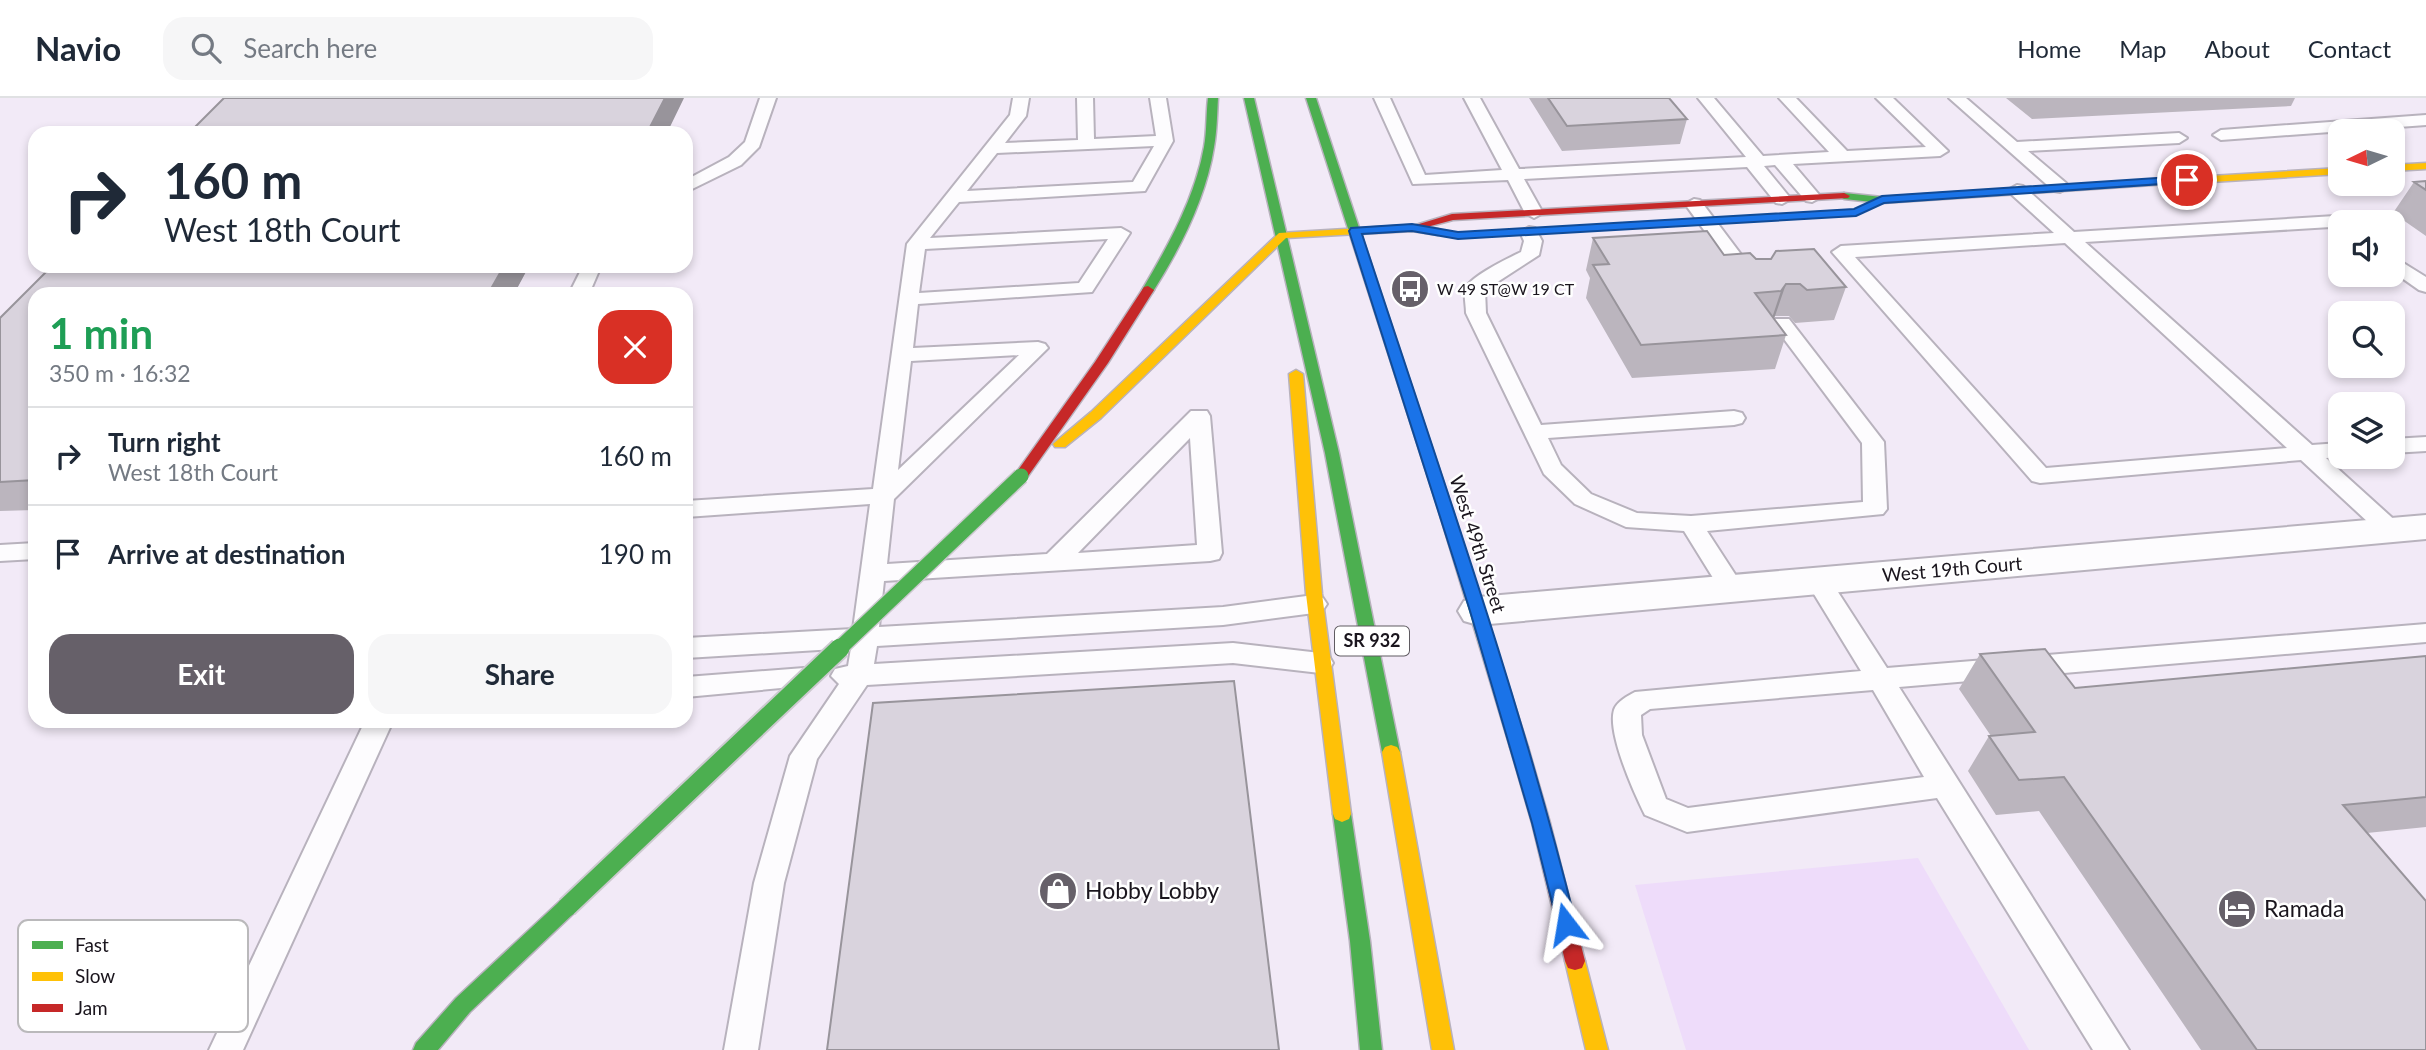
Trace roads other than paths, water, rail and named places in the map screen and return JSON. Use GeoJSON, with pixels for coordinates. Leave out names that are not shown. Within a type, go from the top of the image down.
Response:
{"type":"FeatureCollection","features":[{"type":"Feature","properties":{"kind":"main road"},"geometry":{"type":"LineString","coordinates":[[1021,476],[1136,308],[1184,223],[1208,155],[1213,98]]}},
{"type":"Feature","properties":{"kind":"main road","name":"SR 932"},"geometry":{"type":"LineString","coordinates":[[1249,98],[1305,330],[1368,622],[1443,1050]]}},
{"type":"Feature","properties":{"kind":"main road","name":"West 49th Street"},"geometry":{"type":"LineString","coordinates":[[1311,98],[1478,611],[1541,823],[1597,1050]]}},
{"type":"Feature","properties":{"kind":"main road"},"geometry":{"type":"LineString","coordinates":[[2405,167],[2426,166]]}},
{"type":"Feature","properties":{"kind":"main road"},"geometry":{"type":"LineString","coordinates":[[424,1050],[463,1005],[1021,476],[1096,415],[1283,235],[1412,228],[1452,217],[1530,227],[1704,217],[1782,199],[1839,196],[1882,200],[2328,172]]}},
{"type":"Feature","properties":{"kind":"main road"},"geometry":{"type":"LineString","coordinates":[[1842,213],[1856,213],[1882,200]]}},
{"type":"Feature","properties":{"kind":"main road"},"geometry":{"type":"LineString","coordinates":[[1412,228],[1458,236]]}},
{"type":"Feature","properties":{"kind":"main road"},"geometry":{"type":"LineString","coordinates":[[1305,330],[1294,381],[1302,488],[1320,663],[1360,941],[1371,1050]]}},
{"type":"Feature","properties":{"kind":"street","name":"West 19th Court"},"geometry":{"type":"LineString","coordinates":[[1478,611],[2408,529]]}},
{"type":"Feature","properties":{"kind":"lane"},"geometry":{"type":"LineString","coordinates":[[693,183],[735,161],[753,144],[768,98]]}},
{"type":"Feature","properties":{"kind":"lane"},"geometry":{"type":"LineString","coordinates":[[741,1050],[769,883],[804,756],[860,674],[916,244],[1018,116],[1021,98]]}},
{"type":"Feature","properties":{"kind":"lane"},"geometry":{"type":"LineString","coordinates":[[1085,98],[1086,144]]}},
{"type":"Feature","properties":{"kind":"lane"},"geometry":{"type":"LineString","coordinates":[[954,197],[1139,187],[1165,141],[1158,98]]}},
{"type":"Feature","properties":{"kind":"lane"},"geometry":{"type":"LineString","coordinates":[[1382,98],[1419,180],[1940,151],[1884,98]]}},
{"type":"Feature","properties":{"kind":"lane"},"geometry":{"type":"LineString","coordinates":[[1472,98],[1513,174],[1533,241],[1530,255],[1499,271],[1475,288],[1476,313],[1552,469],[1583,499],[1634,521],[1691,524],[1875,509],[1873,442],[1782,323]]}},
{"type":"Feature","properties":{"kind":"lane"},"geometry":{"type":"LineString","coordinates":[[1706,98],[1782,199]]}},
{"type":"Feature","properties":{"kind":"lane"},"geometry":{"type":"LineString","coordinates":[[1787,98],[1842,156]]}},
{"type":"Feature","properties":{"kind":"lane"},"geometry":{"type":"LineString","coordinates":[[1957,98],[2060,187]]}},
{"type":"Feature","properties":{"kind":"lane"},"geometry":{"type":"LineString","coordinates":[[2221,135],[2426,120]]}},
{"type":"Feature","properties":{"kind":"lane"},"geometry":{"type":"LineString","coordinates":[[2013,147],[2179,138]]}},
{"type":"Feature","properties":{"kind":"lane"},"geometry":{"type":"LineString","coordinates":[[993,148],[1165,141]]}},
{"type":"Feature","properties":{"kind":"lane"},"geometry":{"type":"LineString","coordinates":[[1779,159],[1812,197]]}},
{"type":"Feature","properties":{"kind":"lane"},"geometry":{"type":"LineString","coordinates":[[2017,190],[2306,453],[2408,529]]}},
{"type":"Feature","properties":{"kind":"lane"},"geometry":{"type":"LineString","coordinates":[[1704,217],[1753,285]]}},
{"type":"Feature","properties":{"kind":"lane"},"geometry":{"type":"LineString","coordinates":[[2328,221],[1841,252],[2040,476],[2328,451]]}},
{"type":"Feature","properties":{"kind":"lane"},"geometry":{"type":"LineString","coordinates":[[908,299],[1085,288],[1121,233],[916,244]]}},
{"type":"Feature","properties":{"kind":"lane"},"geometry":{"type":"LineString","coordinates":[[2405,271],[2426,286]]}},
{"type":"Feature","properties":{"kind":"lane"},"geometry":{"type":"LineString","coordinates":[[693,509],[884,496],[1038,348],[901,355]]}},
{"type":"Feature","properties":{"kind":"lane"},"geometry":{"type":"LineString","coordinates":[[873,573],[1210,553],[1199,416],[1053,562]]}},
{"type":"Feature","properties":{"kind":"lane"},"geometry":{"type":"LineString","coordinates":[[1533,432],[1734,418]]}},
{"type":"Feature","properties":{"kind":"lane"},"geometry":{"type":"LineString","coordinates":[[2405,445],[2426,444]]}},
{"type":"Feature","properties":{"kind":"lane"},"geometry":{"type":"LineString","coordinates":[[1691,524],[1732,588]]}},
{"type":"Feature","properties":{"kind":"lane"},"geometry":{"type":"LineString","coordinates":[[0,553],[28,551]]}},
{"type":"Feature","properties":{"kind":"lane"},"geometry":{"type":"LineString","coordinates":[[1818,581],[1944,786],[2112,1050]]}},
{"type":"Feature","properties":{"kind":"lane"},"geometry":{"type":"LineString","coordinates":[[693,649],[1223,616],[1314,604]]}},
{"type":"Feature","properties":{"kind":"lane"},"geometry":{"type":"LineString","coordinates":[[1944,786],[1687,820],[1656,807],[1628,735],[1627,710],[1644,699],[2426,633]]}},
{"type":"Feature","properties":{"kind":"lane"},"geometry":{"type":"LineString","coordinates":[[693,686],[860,674],[1233,653],[1320,663]]}},
{"type":"Feature","properties":{"kind":"lane"},"geometry":{"type":"LineString","coordinates":[[248,1003],[376,728]]}},
{"type":"Feature","properties":{"kind":"lane"},"geometry":{"type":"LineString","coordinates":[[226,1050],[234,1032]]}},
{"type":"Feature","properties":{"kind":"place","name":"W 49 ST@W 19 CT"},"geometry":{"type":"Point","coordinates":[1410,289]}},
{"type":"Feature","properties":{"kind":"place","name":"Hobby Lobby"},"geometry":{"type":"Point","coordinates":[1058,891]}},
{"type":"Feature","properties":{"kind":"place","name":"Ramada"},"geometry":{"type":"Point","coordinates":[2237,909]}}]}
